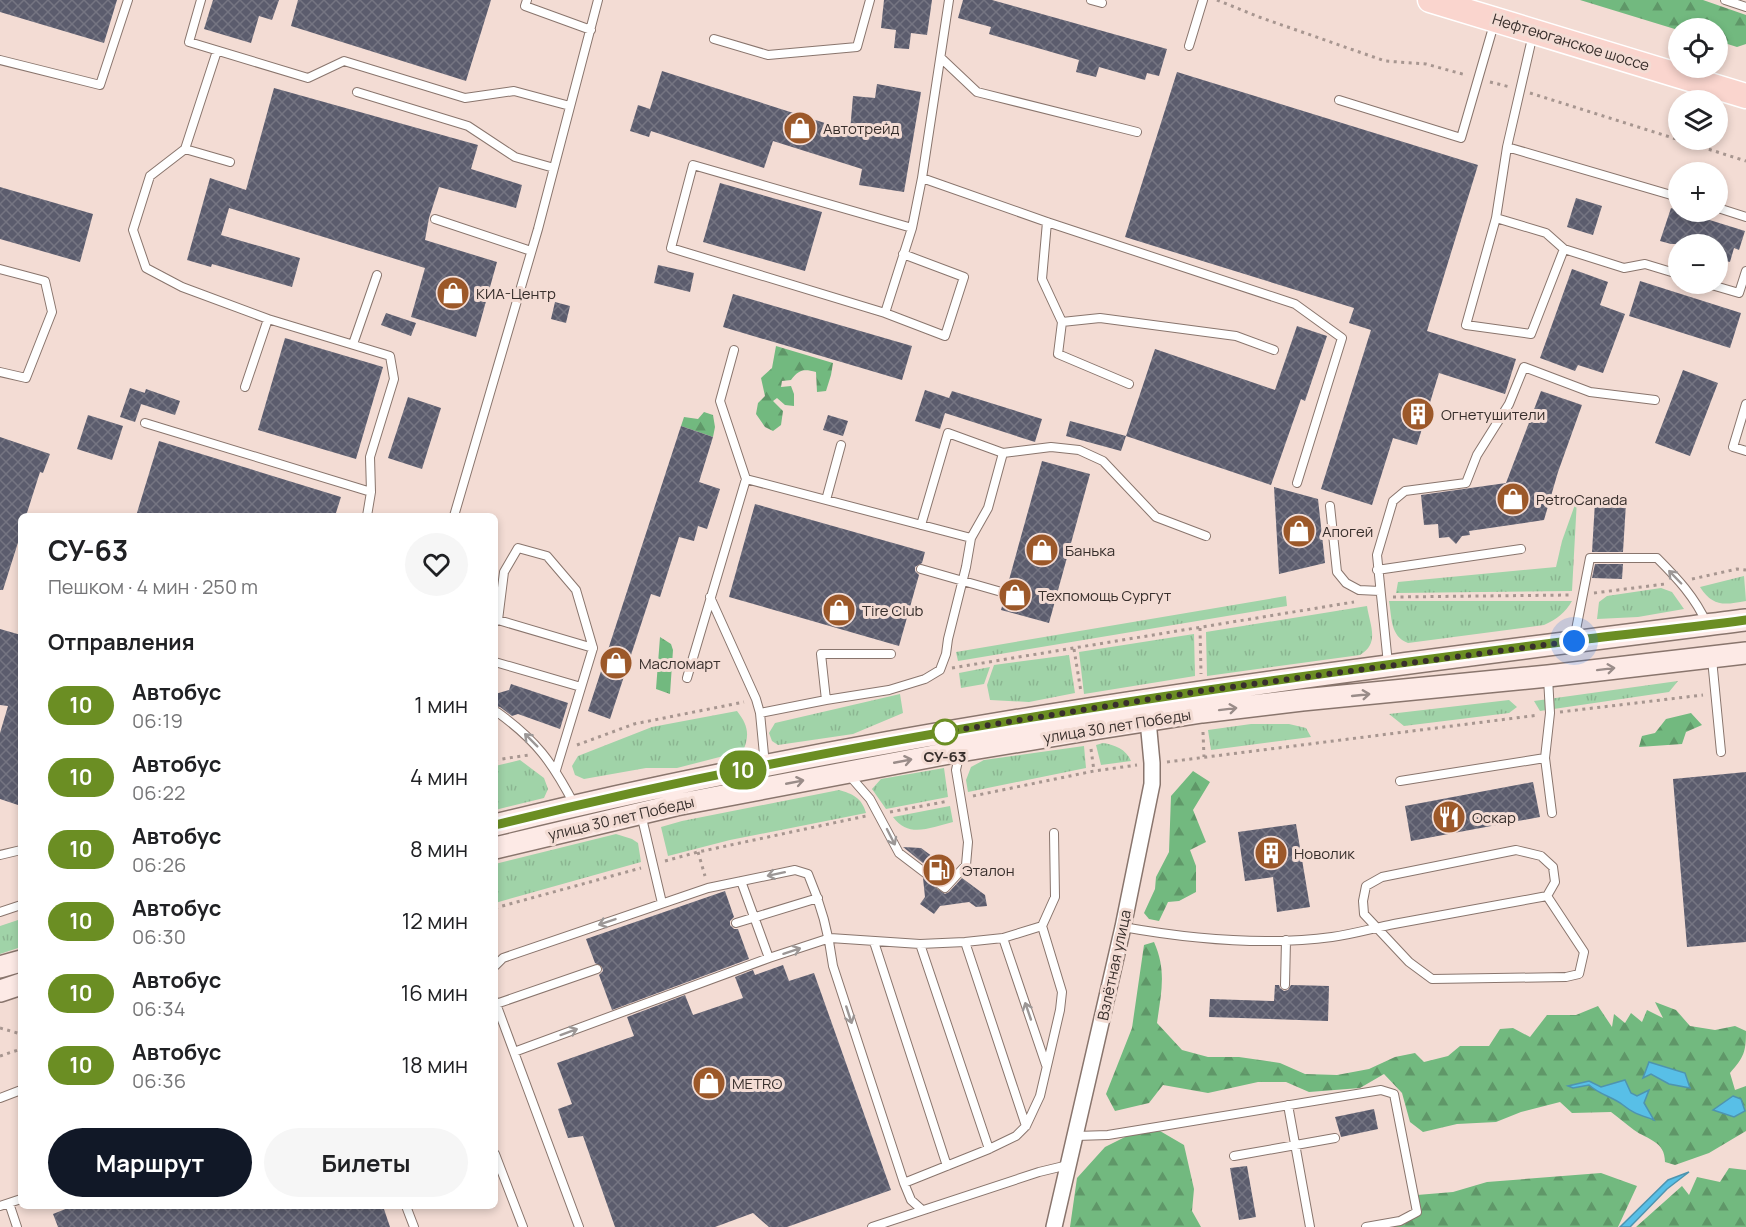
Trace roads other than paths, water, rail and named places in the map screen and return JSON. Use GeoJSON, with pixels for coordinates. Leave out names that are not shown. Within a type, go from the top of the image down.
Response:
{"type":"FeatureCollection","features":[{"type":"Feature","properties":{"kind":"main road","name":"Нефтеюганское шоссе"},"geometry":{"type":"LineString","coordinates":[[1430,0],[1746,96]]}},
{"type":"Feature","properties":{"kind":"main road","name":"улица 30 лет Победы"},"geometry":{"type":"LineString","coordinates":[[498,847],[641,813],[960,751],[1147,710],[1388,665],[1746,620]]}},
{"type":"Feature","properties":{"kind":"main road","name":"улица 30 лет Победы"},"geometry":{"type":"LineString","coordinates":[[498,824],[765,765],[902,740],[1147,710],[1302,700],[1548,676],[1746,653]]}},
{"type":"Feature","properties":{"kind":"main road"},"geometry":{"type":"LineString","coordinates":[[0,967],[18,962]]}},
{"type":"Feature","properties":{"kind":"main road"},"geometry":{"type":"LineString","coordinates":[[0,991],[18,985]]}},
{"type":"Feature","properties":{"kind":"street","name":"Взлётная улица"},"geometry":{"type":"LineString","coordinates":[[1054,1227],[1123,927],[1152,784],[1147,710]]}},
{"type":"Feature","properties":{"kind":"lane"},"geometry":{"type":"LineString","coordinates":[[0,60],[100,85],[128,0]]}},
{"type":"Feature","properties":{"kind":"lane"},"geometry":{"type":"LineString","coordinates":[[201,0],[189,42],[308,78],[344,62],[465,98],[514,91],[570,106]]}},
{"type":"Feature","properties":{"kind":"lane"},"geometry":{"type":"LineString","coordinates":[[527,0],[525,6],[591,30]]}},
{"type":"Feature","properties":{"kind":"lane"},"geometry":{"type":"LineString","coordinates":[[455,513],[531,251],[598,0]]}},
{"type":"Feature","properties":{"kind":"lane"},"geometry":{"type":"LineString","coordinates":[[714,39],[768,55],[857,47],[870,0]]}},
{"type":"Feature","properties":{"kind":"lane"},"geometry":{"type":"LineString","coordinates":[[885,313],[912,228],[922,178],[949,0]]}},
{"type":"Feature","properties":{"kind":"lane"},"geometry":{"type":"LineString","coordinates":[[1091,0],[1102,3]]}},
{"type":"Feature","properties":{"kind":"lane"},"geometry":{"type":"LineString","coordinates":[[1188,46],[1203,0]]}},
{"type":"Feature","properties":{"kind":"lane"},"geometry":{"type":"LineString","coordinates":[[1725,0],[1746,7]]}},
{"type":"Feature","properties":{"kind":"lane"},"geometry":{"type":"LineString","coordinates":[[1339,100],[1461,138],[1496,19]]}},
{"type":"Feature","properties":{"kind":"lane"},"geometry":{"type":"LineString","coordinates":[[1534,30],[1508,147],[1496,218],[1466,326],[1531,334],[1564,249]]}},
{"type":"Feature","properties":{"kind":"lane"},"geometry":{"type":"LineString","coordinates":[[217,51],[185,149],[150,176],[133,230],[146,268],[182,287],[268,319],[390,356],[394,379],[370,457],[371,492],[368,513]]}},
{"type":"Feature","properties":{"kind":"lane"},"geometry":{"type":"LineString","coordinates":[[941,58],[977,92],[1137,132]]}},
{"type":"Feature","properties":{"kind":"lane"},"geometry":{"type":"LineString","coordinates":[[357,92],[468,126],[515,157],[554,168]]}},
{"type":"Feature","properties":{"kind":"lane"},"geometry":{"type":"LineString","coordinates":[[1508,147],[1668,194]]}},
{"type":"Feature","properties":{"kind":"lane"},"geometry":{"type":"LineString","coordinates":[[185,149],[230,162]]}},
{"type":"Feature","properties":{"kind":"lane"},"geometry":{"type":"LineString","coordinates":[[903,254],[964,277],[945,336],[885,313],[671,248],[693,165],[912,228]]}},
{"type":"Feature","properties":{"kind":"lane"},"geometry":{"type":"LineString","coordinates":[[922,178],[1295,304],[1342,338],[1297,483]]}},
{"type":"Feature","properties":{"kind":"lane"},"geometry":{"type":"LineString","coordinates":[[1728,211],[1746,217]]}},
{"type":"Feature","properties":{"kind":"lane"},"geometry":{"type":"LineString","coordinates":[[1496,218],[1546,232],[1564,249],[1624,268],[1645,264],[1668,271]]}},
{"type":"Feature","properties":{"kind":"lane"},"geometry":{"type":"LineString","coordinates":[[435,219],[531,251]]}},
{"type":"Feature","properties":{"kind":"lane"},"geometry":{"type":"LineString","coordinates":[[1047,222],[1042,279],[1062,322],[1058,354],[1129,384]]}},
{"type":"Feature","properties":{"kind":"lane"},"geometry":{"type":"LineString","coordinates":[[0,269],[45,281],[52,312],[26,378],[0,372]]}},
{"type":"Feature","properties":{"kind":"lane"},"geometry":{"type":"LineString","coordinates":[[1728,290],[1740,293],[1746,272]]}},
{"type":"Feature","properties":{"kind":"lane"},"geometry":{"type":"LineString","coordinates":[[353,344],[377,275]]}},
{"type":"Feature","properties":{"kind":"lane"},"geometry":{"type":"LineString","coordinates":[[1062,322],[1100,318],[1236,336],[1274,350]]}},
{"type":"Feature","properties":{"kind":"lane"},"geometry":{"type":"LineString","coordinates":[[245,387],[268,319]]}},
{"type":"Feature","properties":{"kind":"lane"},"geometry":{"type":"LineString","coordinates":[[687,678],[746,479],[720,401],[734,350]]}},
{"type":"Feature","properties":{"kind":"lane"},"geometry":{"type":"LineString","coordinates":[[1388,665],[1377,555],[1393,501],[1405,491],[1466,483],[1477,455],[1509,404],[1524,367],[1590,392],[1655,400]]}},
{"type":"Feature","properties":{"kind":"lane"},"geometry":{"type":"LineString","coordinates":[[1746,404],[1733,447],[1746,451]]}},
{"type":"Feature","properties":{"kind":"lane"},"geometry":{"type":"LineString","coordinates":[[145,423],[371,492]]}},
{"type":"Feature","properties":{"kind":"lane"},"geometry":{"type":"LineString","coordinates":[[921,525],[948,433],[1003,453],[1051,447],[1079,450],[1102,462],[1156,517],[1206,536]]}},
{"type":"Feature","properties":{"kind":"lane"},"geometry":{"type":"LineString","coordinates":[[826,500],[841,444]]}},
{"type":"Feature","properties":{"kind":"lane"},"geometry":{"type":"LineString","coordinates":[[760,713],[889,690],[925,680],[940,670],[946,654],[971,538],[988,508],[1003,453]]}},
{"type":"Feature","properties":{"kind":"lane"},"geometry":{"type":"LineString","coordinates":[[746,479],[971,538]]}},
{"type":"Feature","properties":{"kind":"lane"},"geometry":{"type":"LineString","coordinates":[[1329,506],[1337,572],[1346,583],[1359,590],[1380,594]]}},
{"type":"Feature","properties":{"kind":"lane"},"geometry":{"type":"LineString","coordinates":[[498,609],[504,572],[518,548],[547,556],[576,590],[593,648],[556,770]]}},
{"type":"Feature","properties":{"kind":"lane"},"geometry":{"type":"LineString","coordinates":[[1377,570],[1521,549]]}},
{"type":"Feature","properties":{"kind":"lane"},"geometry":{"type":"LineString","coordinates":[[1574,641],[1590,558],[1657,558],[1680,581],[1700,607],[1707,625]]}},
{"type":"Feature","properties":{"kind":"lane"},"geometry":{"type":"LineString","coordinates":[[921,569],[1005,593]]}},
{"type":"Feature","properties":{"kind":"lane"},"geometry":{"type":"LineString","coordinates":[[710,597],[756,699],[760,713],[765,765]]}},
{"type":"Feature","properties":{"kind":"lane"},"geometry":{"type":"LineString","coordinates":[[498,622],[593,648]]}},
{"type":"Feature","properties":{"kind":"lane"},"geometry":{"type":"LineString","coordinates":[[826,700],[821,654],[891,654]]}},
{"type":"Feature","properties":{"kind":"lane"},"geometry":{"type":"LineString","coordinates":[[1712,657],[1721,752]]}},
{"type":"Feature","properties":{"kind":"lane"},"geometry":{"type":"LineString","coordinates":[[498,663],[581,687]]}},
{"type":"Feature","properties":{"kind":"lane"},"geometry":{"type":"LineString","coordinates":[[1548,676],[1550,713],[1545,758],[1552,813]]}},
{"type":"Feature","properties":{"kind":"lane"},"geometry":{"type":"LineString","coordinates":[[498,713],[519,728],[544,753],[575,806]]}},
{"type":"Feature","properties":{"kind":"lane"},"geometry":{"type":"LineString","coordinates":[[846,772],[870,799],[899,853],[945,888],[966,865],[968,842],[956,770],[960,751]]}},
{"type":"Feature","properties":{"kind":"lane"},"geometry":{"type":"LineString","coordinates":[[1400,781],[1545,758]]}},
{"type":"Feature","properties":{"kind":"lane"},"geometry":{"type":"LineString","coordinates":[[641,813],[662,903]]}},
{"type":"Feature","properties":{"kind":"lane"},"geometry":{"type":"LineString","coordinates":[[904,1183],[1016,1137],[1026,1126],[1040,1096],[1062,992],[1042,926],[1055,897],[1054,833]]}},
{"type":"Feature","properties":{"kind":"lane"},"geometry":{"type":"LineString","coordinates":[[1123,927],[1217,939],[1286,940],[1331,937],[1378,927],[1547,896],[1555,882],[1553,867],[1541,856],[1516,850],[1382,877],[1366,886],[1363,901],[1364,914],[1378,927],[1409,963],[1432,979],[1566,977],[1579,974],[1584,952],[1547,896]]}},
{"type":"Feature","properties":{"kind":"lane"},"geometry":{"type":"LineString","coordinates":[[0,855],[18,851]]}},
{"type":"Feature","properties":{"kind":"lane"},"geometry":{"type":"LineString","coordinates":[[498,963],[503,958],[708,888],[795,870],[808,874],[830,938],[833,966],[904,1183],[911,1200],[921,1209]]}},
{"type":"Feature","properties":{"kind":"lane"},"geometry":{"type":"LineString","coordinates":[[741,881],[769,958]]}},
{"type":"Feature","properties":{"kind":"lane"},"geometry":{"type":"LineString","coordinates":[[736,922],[818,898]]}},
{"type":"Feature","properties":{"kind":"lane"},"geometry":{"type":"LineString","coordinates":[[0,912],[18,906]]}},
{"type":"Feature","properties":{"kind":"lane"},"geometry":{"type":"LineString","coordinates":[[514,1052],[769,958],[830,938],[920,944],[965,942],[1003,938],[1042,926]]}},
{"type":"Feature","properties":{"kind":"lane"},"geometry":{"type":"LineString","coordinates":[[1003,938],[1047,1066]]}},
{"type":"Feature","properties":{"kind":"lane"},"geometry":{"type":"LineString","coordinates":[[1285,985],[1286,940]]}},
{"type":"Feature","properties":{"kind":"lane"},"geometry":{"type":"LineString","coordinates":[[874,942],[947,1166]]}},
{"type":"Feature","properties":{"kind":"lane"},"geometry":{"type":"LineString","coordinates":[[965,942],[1026,1126]]}},
{"type":"Feature","properties":{"kind":"lane"},"geometry":{"type":"LineString","coordinates":[[920,944],[990,1149]]}},
{"type":"Feature","properties":{"kind":"lane"},"geometry":{"type":"LineString","coordinates":[[498,1002],[597,969]]}},
{"type":"Feature","properties":{"kind":"lane"},"geometry":{"type":"LineString","coordinates":[[498,1008],[579,1227]]}},
{"type":"Feature","properties":{"kind":"lane"},"geometry":{"type":"LineString","coordinates":[[1076,1137],[1108,1135],[1381,1090],[1394,1094],[1417,1212],[1400,1221],[1366,1227]]}},
{"type":"Feature","properties":{"kind":"lane"},"geometry":{"type":"LineString","coordinates":[[0,1098],[18,1091]]}},
{"type":"Feature","properties":{"kind":"lane"},"geometry":{"type":"LineString","coordinates":[[1288,1105],[1311,1227]]}},
{"type":"Feature","properties":{"kind":"lane"},"geometry":{"type":"LineString","coordinates":[[1234,1156],[1335,1138]]}},
{"type":"Feature","properties":{"kind":"lane"},"geometry":{"type":"LineString","coordinates":[[498,1162],[523,1227]]}},
{"type":"Feature","properties":{"kind":"lane"},"geometry":{"type":"LineString","coordinates":[[872,1227],[921,1209],[1039,1172],[1069,1165]]}},
{"type":"Feature","properties":{"kind":"lane"},"geometry":{"type":"LineString","coordinates":[[17,1227],[2,1205],[18,1200]]}},
{"type":"Feature","properties":{"kind":"lane"},"geometry":{"type":"LineString","coordinates":[[407,1209],[414,1227]]}},
{"type":"Feature","properties":{"kind":"water"},"geometry":{"type":"Polygon","coordinates":[[[1649,1062],[1685,1073],[1690,1088],[1669,1084],[1651,1074],[1643,1078],[1649,1062]]]}},
{"type":"Feature","properties":{"kind":"water"},"geometry":{"type":"Polygon","coordinates":[[[1625,1080],[1631,1093],[1637,1096],[1649,1090],[1644,1103],[1654,1120],[1634,1112],[1589,1085],[1573,1088],[1568,1086],[1589,1081],[1601,1087],[1625,1080]]]}},
{"type":"Feature","properties":{"kind":"water"},"geometry":{"type":"Polygon","coordinates":[[[1733,1096],[1741,1099],[1745,1111],[1734,1117],[1713,1110],[1733,1096]]]}},
{"type":"Feature","properties":{"kind":"water"},"geometry":{"type":"Polygon","coordinates":[[[1689,1172],[1667,1189],[1630,1227],[1620,1227],[1668,1180],[1689,1172]]]}},
{"type":"Feature","properties":{"kind":"place","name":"Автотрейд"},"geometry":{"type":"Point","coordinates":[800,128]}},
{"type":"Feature","properties":{"kind":"place","name":"КИА-Центр"},"geometry":{"type":"Point","coordinates":[453,293]}},
{"type":"Feature","properties":{"kind":"place","name":"Огнетушители"},"geometry":{"type":"Point","coordinates":[1418,414]}},
{"type":"Feature","properties":{"kind":"place","name":"PetroCanada"},"geometry":{"type":"Point","coordinates":[1513,499]}},
{"type":"Feature","properties":{"kind":"place","name":"Апогей"},"geometry":{"type":"Point","coordinates":[1299,531]}},
{"type":"Feature","properties":{"kind":"place","name":"Банька"},"geometry":{"type":"Point","coordinates":[1042,550]}},
{"type":"Feature","properties":{"kind":"place","name":"Техпомощь Сургут"},"geometry":{"type":"Point","coordinates":[1015,595]}},
{"type":"Feature","properties":{"kind":"place","name":"Tire Club"},"geometry":{"type":"Point","coordinates":[839,610]}},
{"type":"Feature","properties":{"kind":"place","name":"Масломарт"},"geometry":{"type":"Point","coordinates":[616,663]}},
{"type":"Feature","properties":{"kind":"place","name":"СУ-63"},"geometry":{"type":"Point","coordinates":[945,732]}},
{"type":"Feature","properties":{"kind":"place","name":"Оскар"},"geometry":{"type":"Point","coordinates":[1449,817]}},
{"type":"Feature","properties":{"kind":"place","name":"Новолик"},"geometry":{"type":"Point","coordinates":[1271,853]}},
{"type":"Feature","properties":{"kind":"place","name":"Эталон"},"geometry":{"type":"Point","coordinates":[939,870]}},
{"type":"Feature","properties":{"kind":"place","name":"METRO"},"geometry":{"type":"Point","coordinates":[709,1083]}}]}
